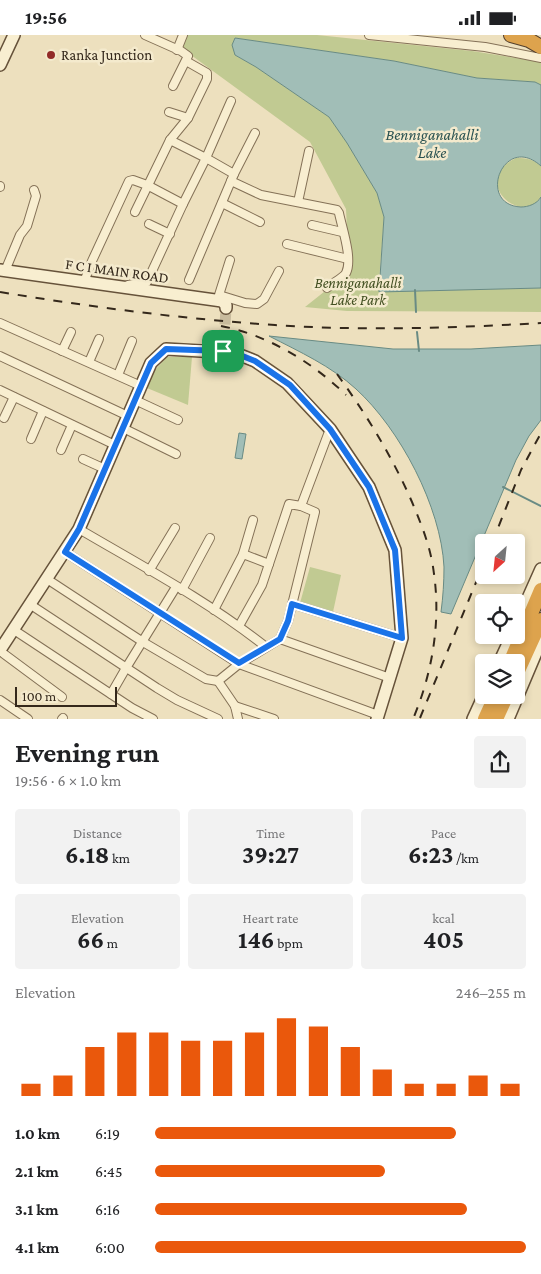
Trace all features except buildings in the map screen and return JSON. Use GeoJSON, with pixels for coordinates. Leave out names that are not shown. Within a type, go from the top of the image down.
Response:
{"type":"FeatureCollection","features":[{"type":"Feature","properties":{"kind":"highway"},"geometry":{"type":"LineString","coordinates":[[511,35],[541,47]]}},
{"type":"Feature","properties":{"kind":"highway"},"geometry":{"type":"LineString","coordinates":[[521,654],[541,590]]}},
{"type":"Feature","properties":{"kind":"highway"},"geometry":{"type":"LineString","coordinates":[[515,654],[526,633],[541,620]]}},
{"type":"Feature","properties":{"kind":"highway"},"geometry":{"type":"LineString","coordinates":[[485,719],[492,704]]}},
{"type":"Feature","properties":{"kind":"highway"},"geometry":{"type":"LineString","coordinates":[[496,719],[503,704]]}},
{"type":"Feature","properties":{"kind":"street"},"geometry":{"type":"LineString","coordinates":[[0,65],[14,35]]}},
{"type":"Feature","properties":{"kind":"street"},"geometry":{"type":"LineString","coordinates":[[145,35],[188,56],[173,86]]}},
{"type":"Feature","properties":{"kind":"street"},"geometry":{"type":"LineString","coordinates":[[177,50],[183,35]]}},
{"type":"Feature","properties":{"kind":"street"},"geometry":{"type":"LineString","coordinates":[[369,35],[485,47],[541,58]]}},
{"type":"Feature","properties":{"kind":"street"},"geometry":{"type":"LineString","coordinates":[[135,212],[170,140],[188,118],[204,87],[207,73],[186,61]]}},
{"type":"Feature","properties":{"kind":"street"},"geometry":{"type":"LineString","coordinates":[[119,286],[148,282],[231,101]]}},
{"type":"Feature","properties":{"kind":"street"},"geometry":{"type":"LineString","coordinates":[[169,113],[188,118]]}},
{"type":"Feature","properties":{"kind":"street"},"geometry":{"type":"LineString","coordinates":[[189,280],[233,178],[255,133]]}},
{"type":"Feature","properties":{"kind":"street"},"geometry":{"type":"LineString","coordinates":[[170,140],[206,158],[233,178],[261,195],[337,210],[348,251],[348,259],[346,274],[334,281],[328,289]]}},
{"type":"Feature","properties":{"kind":"street"},"geometry":{"type":"LineString","coordinates":[[298,202],[309,151]]}},
{"type":"Feature","properties":{"kind":"street"},"geometry":{"type":"LineString","coordinates":[[84,282],[129,181],[133,180],[148,185],[183,204]]}},
{"type":"Feature","properties":{"kind":"street"},"geometry":{"type":"LineString","coordinates":[[2,270],[20,235],[28,226],[36,196],[34,191]]}},
{"type":"Feature","properties":{"kind":"street"},"geometry":{"type":"LineString","coordinates":[[222,203],[260,222]]}},
{"type":"Feature","properties":{"kind":"street"},"geometry":{"type":"LineString","coordinates":[[149,223],[170,234]]}},
{"type":"Feature","properties":{"kind":"street"},"geometry":{"type":"LineString","coordinates":[[312,225],[342,232]]}},
{"type":"Feature","properties":{"kind":"street"},"geometry":{"type":"LineString","coordinates":[[287,244],[348,259]]}},
{"type":"Feature","properties":{"kind":"street"},"geometry":{"type":"LineString","coordinates":[[230,260],[219,295],[229,304],[257,304],[264,299],[279,271]]}},
{"type":"Feature","properties":{"kind":"street","name":"F C I MAIN ROAD"},"geometry":{"type":"LineString","coordinates":[[2,270],[222,301],[229,304]]}},
{"type":"Feature","properties":{"kind":"street"},"geometry":{"type":"LineString","coordinates":[[0,323],[141,386]]}},
{"type":"Feature","properties":{"kind":"street"},"geometry":{"type":"LineString","coordinates":[[62,351],[71,332]]}},
{"type":"Feature","properties":{"kind":"street"},"geometry":{"type":"LineString","coordinates":[[89,362],[99,339]]}},
{"type":"Feature","properties":{"kind":"street"},"geometry":{"type":"LineString","coordinates":[[118,375],[132,341]]}},
{"type":"Feature","properties":{"kind":"street"},"geometry":{"type":"LineString","coordinates":[[62,697],[0,651],[79,529],[151,363],[166,349],[227,348],[255,361],[290,385],[330,429],[369,487],[395,550],[402,638],[377,717],[239,663],[65,552]]}},
{"type":"Feature","properties":{"kind":"street"},"geometry":{"type":"LineString","coordinates":[[0,357],[128,417]]}},
{"type":"Feature","properties":{"kind":"street"},"geometry":{"type":"LineString","coordinates":[[0,391],[115,445]]}},
{"type":"Feature","properties":{"kind":"street"},"geometry":{"type":"LineString","coordinates":[[4,418],[14,397]]}},
{"type":"Feature","properties":{"kind":"street"},"geometry":{"type":"LineString","coordinates":[[135,400],[178,420]]}},
{"type":"Feature","properties":{"kind":"street"},"geometry":{"type":"LineString","coordinates":[[31,439],[43,411]]}},
{"type":"Feature","properties":{"kind":"street"},"geometry":{"type":"LineString","coordinates":[[61,450],[72,425]]}},
{"type":"Feature","properties":{"kind":"street"},"geometry":{"type":"LineString","coordinates":[[122,428],[176,454]]}},
{"type":"Feature","properties":{"kind":"street"},"geometry":{"type":"LineString","coordinates":[[301,506],[330,429]]}},
{"type":"Feature","properties":{"kind":"street"},"geometry":{"type":"LineString","coordinates":[[83,459],[105,469]]}},
{"type":"Feature","properties":{"kind":"street"},"geometry":{"type":"LineString","coordinates":[[218,681],[239,663],[280,639],[288,621],[315,513],[301,506],[289,504],[262,585],[239,626]]}},
{"type":"Feature","properties":{"kind":"street"},"geometry":{"type":"LineString","coordinates":[[214,610],[242,554],[253,520]]}},
{"type":"Feature","properties":{"kind":"street"},"geometry":{"type":"LineString","coordinates":[[79,529],[214,610],[266,647]]}},
{"type":"Feature","properties":{"kind":"street"},"geometry":{"type":"LineString","coordinates":[[149,571],[175,529]]}},
{"type":"Feature","properties":{"kind":"street"},"geometry":{"type":"LineString","coordinates":[[111,694],[126,667],[160,614],[179,589],[210,538]]}},
{"type":"Feature","properties":{"kind":"street"},"geometry":{"type":"LineString","coordinates":[[242,554],[269,564]]}},
{"type":"Feature","properties":{"kind":"street"},"geometry":{"type":"LineString","coordinates":[[508,719],[541,569]]}},
{"type":"Feature","properties":{"kind":"street"},"geometry":{"type":"LineString","coordinates":[[47,579],[143,642],[206,679],[218,681],[235,706],[238,719]]}},
{"type":"Feature","properties":{"kind":"street"},"geometry":{"type":"LineString","coordinates":[[292,604],[402,638]]}},
{"type":"Feature","properties":{"kind":"street"},"geometry":{"type":"LineString","coordinates":[[31,605],[177,700],[218,719]]}},
{"type":"Feature","properties":{"kind":"street"},"geometry":{"type":"LineString","coordinates":[[14,630],[143,717],[154,719]]}},
{"type":"Feature","properties":{"kind":"street"},"geometry":{"type":"LineString","coordinates":[[507,654],[526,633]]}},
{"type":"Feature","properties":{"kind":"street"},"geometry":{"type":"LineString","coordinates":[[280,639],[390,678]]}},
{"type":"Feature","properties":{"kind":"street"},"geometry":{"type":"LineString","coordinates":[[0,700],[28,719]]}},
{"type":"Feature","properties":{"kind":"street"},"geometry":{"type":"LineString","coordinates":[[473,719],[480,704]]}},
{"type":"Feature","properties":{"kind":"street"},"geometry":{"type":"LineString","coordinates":[[235,706],[274,719]]}},
{"type":"Feature","properties":{"kind":"green space","name":"Benniganahalli Lake Park"},"geometry":{"type":"Polygon","coordinates":[[[186,35],[317,35],[472,51],[541,62],[541,85],[535,82],[477,78],[394,61],[235,38],[235,55],[256,67],[329,117],[377,193],[384,217],[379,282],[415,291],[541,288],[541,312],[347,311],[305,307],[349,272],[346,209],[310,142],[180,47],[186,35]]]}},
{"type":"Feature","properties":{"kind":"green space"},"geometry":{"type":"Polygon","coordinates":[[[516,158],[530,159],[541,166],[541,197],[532,205],[522,207],[512,204],[503,197],[498,188],[497,178],[503,167],[516,158]]]}},
{"type":"Feature","properties":{"kind":"green space"},"geometry":{"type":"Polygon","coordinates":[[[167,357],[192,357],[188,405],[147,388],[155,370],[167,357]]]}},
{"type":"Feature","properties":{"kind":"green space"},"geometry":{"type":"Polygon","coordinates":[[[310,567],[341,575],[333,612],[300,603],[310,567]]]}},
{"type":"Feature","properties":{"kind":"water","name":"Benniganahalli Lake"},"geometry":{"type":"Polygon","coordinates":[[[235,38],[394,61],[477,78],[535,82],[541,85],[541,166],[527,158],[516,158],[506,164],[500,173],[498,184],[500,195],[507,203],[521,207],[527,206],[535,203],[541,197],[541,288],[379,292],[384,217],[377,193],[329,117],[256,67],[235,55],[232,45],[235,38]]]}},
{"type":"Feature","properties":{"kind":"water"},"geometry":{"type":"Polygon","coordinates":[[[269,336],[393,349],[471,349],[541,345],[541,420],[529,436],[516,460],[485,534],[475,534],[475,557],[451,614],[441,612],[444,567],[441,544],[435,519],[415,471],[388,425],[372,406],[356,389],[336,373],[269,336]]]}},
{"type":"Feature","properties":{"kind":"water"},"geometry":{"type":"Polygon","coordinates":[[[239,433],[246,434],[242,459],[235,458],[239,433]]]}},
{"type":"Feature","properties":{"kind":"waterway"},"geometry":{"type":"LineString","coordinates":[[415,290],[416,312]]}},
{"type":"Feature","properties":{"kind":"waterway"},"geometry":{"type":"LineString","coordinates":[[417,332],[419,351]]}},
{"type":"Feature","properties":{"kind":"waterway"},"geometry":{"type":"LineString","coordinates":[[503,487],[541,506]]}},
{"type":"Feature","properties":{"kind":"tunnel"},"geometry":{"type":"LineString","coordinates":[[224,341],[226,308]]}},
{"type":"Feature","properties":{"kind":"railway"},"geometry":{"type":"LineString","coordinates":[[0,292],[137,312],[308,327],[408,328],[541,323]]}},
{"type":"Feature","properties":{"kind":"railway"},"geometry":{"type":"LineString","coordinates":[[221,326],[256,336],[288,351],[319,372],[346,395]]}},
{"type":"Feature","properties":{"kind":"railway"},"geometry":{"type":"LineString","coordinates":[[337,374],[358,404],[396,468],[412,502],[431,555],[436,592],[435,630],[430,666],[413,719]]}},
{"type":"Feature","properties":{"kind":"railway"},"geometry":{"type":"LineString","coordinates":[[496,534],[521,470],[541,433]]}},
{"type":"Feature","properties":{"kind":"railway"},"geometry":{"type":"LineString","coordinates":[[420,718],[475,584]]}},
{"type":"Feature","properties":{"kind":"place","name":"Ranka Junction"},"geometry":{"type":"Point","coordinates":[51,55]}},
{"type":"Feature","properties":{"kind":"route"},"geometry":{"type":"LineString","coordinates":[[166,349],[223,351],[235,353],[255,361],[290,385],[330,429],[369,487],[395,550],[402,638],[292,604],[288,621],[280,639],[239,663],[65,552],[79,529],[151,363],[166,349]]}}]}
